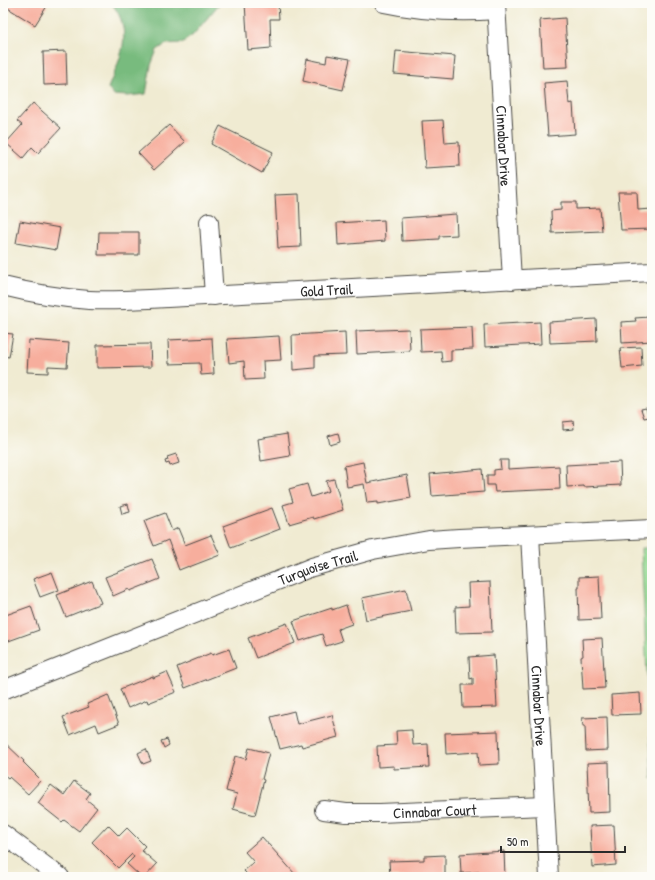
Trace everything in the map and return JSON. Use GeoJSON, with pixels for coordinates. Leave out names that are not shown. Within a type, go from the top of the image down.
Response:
{"type":"FeatureCollection","features":[{"type":"Feature","properties":{"kind":"street","name":"Cinnabar Drive"},"geometry":{"type":"LineString","coordinates":[[384,3],[434,11],[474,12],[496,7],[512,280]]}},
{"type":"Feature","properties":{"kind":"street"},"geometry":{"type":"LineString","coordinates":[[209,222],[214,296]]}},
{"type":"Feature","properties":{"kind":"street","name":"Gold Trail"},"geometry":{"type":"LineString","coordinates":[[3,286],[47,295],[91,300],[149,300],[652,272]]}},
{"type":"Feature","properties":{"kind":"street","name":"Turquoise Trail"},"geometry":{"type":"LineString","coordinates":[[3,690],[312,567],[373,550],[403,544],[459,538],[652,528]]}},
{"type":"Feature","properties":{"kind":"street","name":"Cinnabar Drive"},"geometry":{"type":"LineString","coordinates":[[530,535],[549,877]]}},
{"type":"Feature","properties":{"kind":"street","name":"Cinnabar Court"},"geometry":{"type":"LineString","coordinates":[[324,810],[346,813],[380,813],[545,806]]}},
{"type":"Feature","properties":{"kind":"street"},"geometry":{"type":"LineString","coordinates":[[3,834],[60,877]]}},
{"type":"Feature","properties":{"kind":"green space"},"geometry":{"type":"Polygon","coordinates":[[[111,3],[220,3],[193,35],[182,43],[166,44],[157,50],[151,65],[146,94],[128,96],[113,95],[108,88],[121,56],[124,35],[118,14],[111,3]]]}},
{"type":"Feature","properties":{"kind":"green space"},"geometry":{"type":"Polygon","coordinates":[[[641,548],[652,548],[652,779],[641,548]]]}},
{"type":"Feature","properties":{"kind":"building"},"geometry":{"type":"Polygon","coordinates":[[[3,3],[41,3],[47,6],[35,25],[3,5],[3,3]]]}},
{"type":"Feature","properties":{"kind":"building"},"geometry":{"type":"Polygon","coordinates":[[[245,3],[278,3],[279,19],[270,19],[271,48],[248,50],[245,3]]]}},
{"type":"Feature","properties":{"kind":"building"},"geometry":{"type":"Polygon","coordinates":[[[565,18],[568,67],[543,68],[540,20],[565,18]]]}},
{"type":"Feature","properties":{"kind":"building"},"geometry":{"type":"Polygon","coordinates":[[[66,51],[67,84],[44,85],[43,52],[66,51]]]}},
{"type":"Feature","properties":{"kind":"building"},"geometry":{"type":"Polygon","coordinates":[[[396,51],[455,56],[453,79],[394,74],[396,51]]]}},
{"type":"Feature","properties":{"kind":"building"},"geometry":{"type":"Polygon","coordinates":[[[327,55],[350,59],[343,90],[303,81],[307,59],[326,63],[327,55]]]}},
{"type":"Feature","properties":{"kind":"building"},"geometry":{"type":"Polygon","coordinates":[[[567,81],[569,104],[573,103],[575,134],[548,136],[544,83],[567,81]]]}},
{"type":"Feature","properties":{"kind":"building"},"geometry":{"type":"Polygon","coordinates":[[[33,103],[61,128],[38,153],[32,147],[23,158],[6,143],[22,125],[17,121],[33,103]]]}},
{"type":"Feature","properties":{"kind":"building"},"geometry":{"type":"Polygon","coordinates":[[[443,120],[445,143],[459,142],[460,166],[425,168],[422,121],[443,120]]]}},
{"type":"Feature","properties":{"kind":"building"},"geometry":{"type":"Polygon","coordinates":[[[169,125],[185,142],[154,170],[138,153],[169,125]]]}},
{"type":"Feature","properties":{"kind":"building"},"geometry":{"type":"Polygon","coordinates":[[[220,126],[273,152],[262,173],[211,144],[220,126]]]}},
{"type":"Feature","properties":{"kind":"building"},"geometry":{"type":"Polygon","coordinates":[[[618,192],[637,192],[638,210],[652,209],[652,229],[621,230],[618,192]]]}},
{"type":"Feature","properties":{"kind":"building"},"geometry":{"type":"Polygon","coordinates":[[[299,194],[301,247],[278,248],[275,195],[299,194]]]}},
{"type":"Feature","properties":{"kind":"building"},"geometry":{"type":"Polygon","coordinates":[[[561,202],[576,202],[576,209],[600,208],[602,231],[552,233],[551,211],[561,210],[561,202]]]}},
{"type":"Feature","properties":{"kind":"building"},"geometry":{"type":"Polygon","coordinates":[[[456,214],[457,235],[439,236],[439,239],[402,241],[401,218],[456,214]]]}},
{"type":"Feature","properties":{"kind":"building"},"geometry":{"type":"Polygon","coordinates":[[[384,220],[385,241],[338,245],[337,223],[384,220]]]}},
{"type":"Feature","properties":{"kind":"building"},"geometry":{"type":"Polygon","coordinates":[[[20,221],[60,228],[56,250],[16,243],[20,221]]]}},
{"type":"Feature","properties":{"kind":"building"},"geometry":{"type":"Polygon","coordinates":[[[99,232],[139,232],[139,255],[98,255],[99,232]]]}},
{"type":"Feature","properties":{"kind":"building"},"geometry":{"type":"Polygon","coordinates":[[[652,317],[652,341],[622,343],[621,322],[636,321],[635,318],[652,317]]]}},
{"type":"Feature","properties":{"kind":"building"},"geometry":{"type":"Polygon","coordinates":[[[596,319],[597,341],[550,343],[549,322],[596,319]]]}},
{"type":"Feature","properties":{"kind":"building"},"geometry":{"type":"Polygon","coordinates":[[[540,322],[541,344],[485,347],[484,325],[540,322]]]}},
{"type":"Feature","properties":{"kind":"building"},"geometry":{"type":"Polygon","coordinates":[[[472,327],[473,349],[451,350],[451,361],[442,362],[441,351],[421,352],[420,329],[472,327]]]}},
{"type":"Feature","properties":{"kind":"building"},"geometry":{"type":"Polygon","coordinates":[[[409,329],[410,351],[357,354],[356,331],[409,329]]]}},
{"type":"Feature","properties":{"kind":"building"},"geometry":{"type":"Polygon","coordinates":[[[345,332],[346,355],[315,356],[315,368],[293,370],[292,335],[345,332]]]}},
{"type":"Feature","properties":{"kind":"building"},"geometry":{"type":"Polygon","coordinates":[[[3,333],[13,334],[9,357],[3,356],[3,333]]]}},
{"type":"Feature","properties":{"kind":"building"},"geometry":{"type":"Polygon","coordinates":[[[279,336],[281,360],[263,361],[264,379],[245,380],[244,361],[229,363],[227,339],[279,336]]]}},
{"type":"Feature","properties":{"kind":"building"},"geometry":{"type":"Polygon","coordinates":[[[212,338],[214,374],[201,375],[200,363],[169,364],[168,340],[212,338]]]}},
{"type":"Feature","properties":{"kind":"building"},"geometry":{"type":"Polygon","coordinates":[[[29,340],[69,343],[67,367],[48,366],[48,373],[27,372],[29,340]]]}},
{"type":"Feature","properties":{"kind":"building"},"geometry":{"type":"Polygon","coordinates":[[[150,344],[151,367],[97,368],[97,345],[150,344]]]}},
{"type":"Feature","properties":{"kind":"building"},"geometry":{"type":"Polygon","coordinates":[[[641,347],[642,366],[622,368],[620,348],[641,347]]]}},
{"type":"Feature","properties":{"kind":"building"},"geometry":{"type":"Polygon","coordinates":[[[646,408],[649,417],[644,418],[641,409],[646,408]]]}},
{"type":"Feature","properties":{"kind":"building"},"geometry":{"type":"Polygon","coordinates":[[[573,421],[574,429],[563,430],[563,422],[573,421]]]}},
{"type":"Feature","properties":{"kind":"building"},"geometry":{"type":"Polygon","coordinates":[[[338,433],[340,442],[330,445],[328,436],[338,433]]]}},
{"type":"Feature","properties":{"kind":"building"},"geometry":{"type":"Polygon","coordinates":[[[287,434],[290,456],[261,461],[258,439],[287,434]]]}},
{"type":"Feature","properties":{"kind":"building"},"geometry":{"type":"Polygon","coordinates":[[[176,454],[179,463],[170,466],[169,463],[166,464],[165,461],[168,460],[167,457],[176,454]]]}},
{"type":"Feature","properties":{"kind":"building"},"geometry":{"type":"Polygon","coordinates":[[[500,460],[508,460],[508,469],[559,466],[560,489],[495,492],[494,485],[487,485],[487,475],[494,475],[494,470],[501,469],[500,460]]]}},
{"type":"Feature","properties":{"kind":"building"},"geometry":{"type":"Polygon","coordinates":[[[363,462],[367,483],[407,475],[411,498],[378,504],[378,502],[367,503],[364,484],[347,487],[344,466],[363,462]]]}},
{"type":"Feature","properties":{"kind":"building"},"geometry":{"type":"Polygon","coordinates":[[[620,462],[621,485],[567,487],[566,465],[620,462]]]}},
{"type":"Feature","properties":{"kind":"building"},"geometry":{"type":"Polygon","coordinates":[[[482,469],[484,492],[432,496],[430,474],[482,469]]]}},
{"type":"Feature","properties":{"kind":"building"},"geometry":{"type":"Polygon","coordinates":[[[334,479],[343,510],[314,519],[313,517],[289,524],[283,505],[293,502],[289,489],[307,484],[311,497],[329,491],[326,481],[334,479]]]}},
{"type":"Feature","properties":{"kind":"building"},"geometry":{"type":"Polygon","coordinates":[[[128,504],[130,512],[122,514],[120,506],[128,504]]]}},
{"type":"Feature","properties":{"kind":"building"},"geometry":{"type":"Polygon","coordinates":[[[272,508],[280,529],[231,548],[223,526],[272,508]]]}},
{"type":"Feature","properties":{"kind":"building"},"geometry":{"type":"Polygon","coordinates":[[[165,513],[172,531],[178,528],[185,545],[211,535],[220,555],[179,570],[168,540],[154,546],[144,521],[165,513]]]}},
{"type":"Feature","properties":{"kind":"building"},"geometry":{"type":"Polygon","coordinates":[[[152,559],[160,579],[113,596],[105,577],[152,559]]]}},
{"type":"Feature","properties":{"kind":"building"},"geometry":{"type":"Polygon","coordinates":[[[52,572],[59,590],[40,597],[33,579],[52,572]]]}},
{"type":"Feature","properties":{"kind":"building"},"geometry":{"type":"Polygon","coordinates":[[[599,576],[601,619],[579,620],[579,577],[599,576]]]}},
{"type":"Feature","properties":{"kind":"building"},"geometry":{"type":"Polygon","coordinates":[[[92,581],[101,603],[66,617],[57,595],[92,581]]]}},
{"type":"Feature","properties":{"kind":"building"},"geometry":{"type":"Polygon","coordinates":[[[490,582],[492,632],[456,633],[455,607],[469,606],[468,583],[490,582]]]}},
{"type":"Feature","properties":{"kind":"building"},"geometry":{"type":"Polygon","coordinates":[[[406,589],[411,611],[366,620],[362,598],[406,589]]]}},
{"type":"Feature","properties":{"kind":"building"},"geometry":{"type":"Polygon","coordinates":[[[346,605],[352,624],[338,629],[342,641],[326,646],[322,634],[300,641],[293,621],[346,605]]]}},
{"type":"Feature","properties":{"kind":"building"},"geometry":{"type":"Polygon","coordinates":[[[31,606],[39,630],[3,643],[3,616],[31,606]]]}},
{"type":"Feature","properties":{"kind":"building"},"geometry":{"type":"Polygon","coordinates":[[[287,623],[295,643],[256,658],[248,638],[287,623]]]}},
{"type":"Feature","properties":{"kind":"building"},"geometry":{"type":"Polygon","coordinates":[[[602,638],[605,688],[583,689],[581,657],[583,656],[582,639],[602,638]]]}},
{"type":"Feature","properties":{"kind":"building"},"geometry":{"type":"Polygon","coordinates":[[[229,649],[236,668],[185,688],[177,667],[211,653],[212,655],[229,649]]]}},
{"type":"Feature","properties":{"kind":"building"},"geometry":{"type":"Polygon","coordinates":[[[494,655],[497,707],[463,708],[462,685],[473,685],[473,678],[470,679],[469,657],[494,655]]]}},
{"type":"Feature","properties":{"kind":"building"},"geometry":{"type":"Polygon","coordinates":[[[167,672],[176,692],[148,703],[147,700],[128,708],[120,689],[167,672]]]}},
{"type":"Feature","properties":{"kind":"building"},"geometry":{"type":"Polygon","coordinates":[[[640,693],[641,714],[612,715],[611,695],[640,693]]]}},
{"type":"Feature","properties":{"kind":"building"},"geometry":{"type":"Polygon","coordinates":[[[108,695],[119,724],[99,732],[96,724],[70,735],[63,717],[89,707],[87,704],[108,695]]]}},
{"type":"Feature","properties":{"kind":"building"},"geometry":{"type":"Polygon","coordinates":[[[294,711],[297,724],[332,715],[338,737],[302,747],[301,744],[280,749],[271,717],[294,711]]]}},
{"type":"Feature","properties":{"kind":"building"},"geometry":{"type":"Polygon","coordinates":[[[607,717],[608,750],[586,751],[585,726],[583,726],[582,718],[607,717]]]}},
{"type":"Feature","properties":{"kind":"building"},"geometry":{"type":"Polygon","coordinates":[[[412,730],[413,745],[428,744],[429,767],[394,769],[394,766],[378,767],[377,746],[397,745],[396,731],[412,730]]]}},
{"type":"Feature","properties":{"kind":"building"},"geometry":{"type":"Polygon","coordinates":[[[498,731],[499,764],[479,765],[478,752],[446,754],[445,733],[498,731]]]}},
{"type":"Feature","properties":{"kind":"building"},"geometry":{"type":"Polygon","coordinates":[[[167,739],[169,745],[164,748],[161,741],[167,739]]]}},
{"type":"Feature","properties":{"kind":"building"},"geometry":{"type":"Polygon","coordinates":[[[3,741],[41,780],[28,794],[9,777],[8,778],[3,774],[3,741]]]}},
{"type":"Feature","properties":{"kind":"building"},"geometry":{"type":"Polygon","coordinates":[[[249,748],[269,753],[255,815],[233,809],[237,794],[226,791],[235,756],[246,759],[249,748]]]}},
{"type":"Feature","properties":{"kind":"building"},"geometry":{"type":"Polygon","coordinates":[[[146,749],[151,761],[143,764],[138,753],[146,749]]]}},
{"type":"Feature","properties":{"kind":"building"},"geometry":{"type":"Polygon","coordinates":[[[609,762],[610,812],[589,813],[587,763],[609,762]]]}},
{"type":"Feature","properties":{"kind":"building"},"geometry":{"type":"Polygon","coordinates":[[[74,781],[90,793],[86,799],[97,808],[79,831],[64,820],[62,822],[38,803],[51,785],[64,795],[74,781]]]}},
{"type":"Feature","properties":{"kind":"building"},"geometry":{"type":"Polygon","coordinates":[[[108,825],[119,836],[127,828],[145,846],[141,850],[157,864],[145,877],[141,877],[127,864],[134,857],[132,854],[118,868],[92,842],[108,825]]]}},
{"type":"Feature","properties":{"kind":"building"},"geometry":{"type":"Polygon","coordinates":[[[614,825],[616,865],[592,867],[590,826],[614,825]]]}},
{"type":"Feature","properties":{"kind":"building"},"geometry":{"type":"Polygon","coordinates":[[[262,837],[295,874],[292,877],[250,877],[244,871],[254,862],[245,852],[262,837]]]}},
{"type":"Feature","properties":{"kind":"building"},"geometry":{"type":"Polygon","coordinates":[[[504,851],[505,877],[480,877],[479,872],[461,873],[460,854],[504,851]]]}},
{"type":"Feature","properties":{"kind":"building"},"geometry":{"type":"Polygon","coordinates":[[[445,855],[445,877],[390,877],[389,861],[424,860],[424,856],[445,855]]]}}]}
